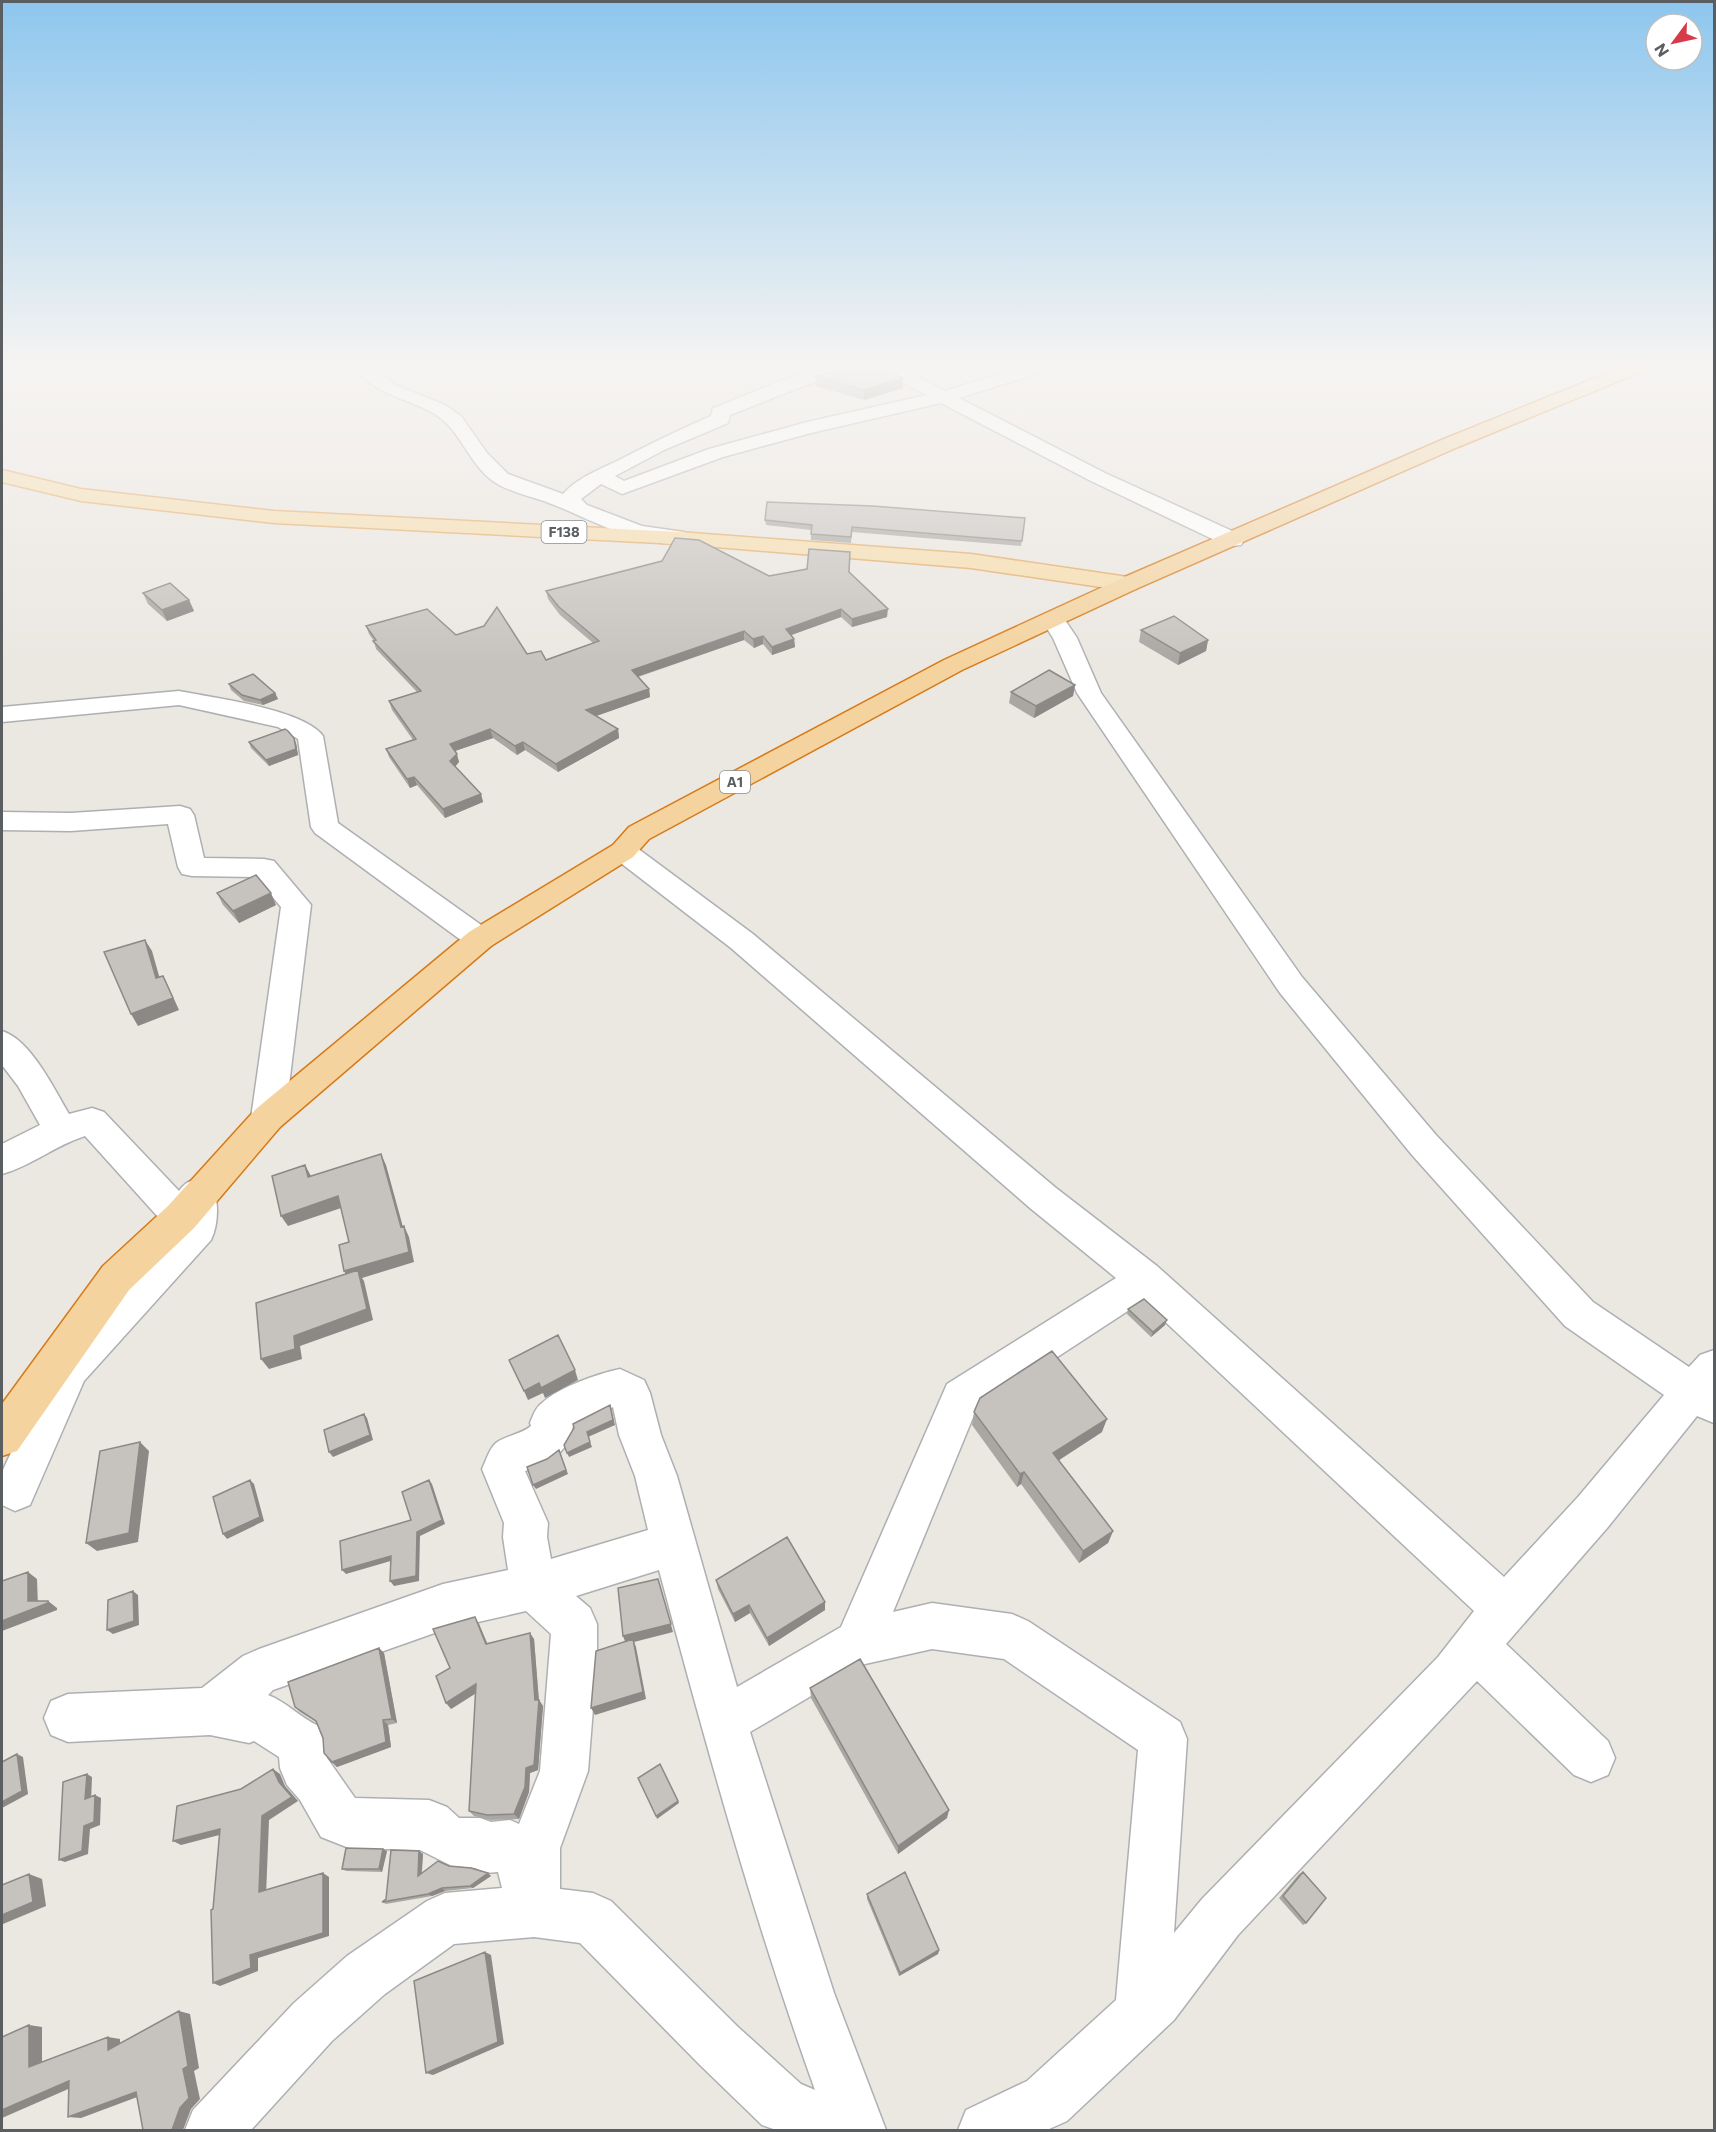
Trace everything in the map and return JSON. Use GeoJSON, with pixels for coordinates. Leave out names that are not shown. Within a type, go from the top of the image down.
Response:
{"type":"FeatureCollection","features":[{"type":"Feature","properties":{"kind":"highway","name":"A1"},"geometry":{"type":"LineString","coordinates":[[2,1437],[116,1278],[181,1217],[268,1118],[480,939],[623,851],[639,833],[953,665],[1128,584],[1398,466]]}},
{"type":"Feature","properties":{"kind":"main road","name":"F138"},"geometry":{"type":"LineString","coordinates":[[2,476],[81,495],[274,517],[679,538],[972,561],[1128,584]]}},
{"type":"Feature","properties":{"kind":"street"},"geometry":{"type":"LineString","coordinates":[[489,466],[501,478],[638,532],[679,538]]}},
{"type":"Feature","properties":{"kind":"street"},"geometry":{"type":"LineString","coordinates":[[571,504],[572,496],[600,475],[620,466]]}},
{"type":"Feature","properties":{"kind":"street"},"geometry":{"type":"LineString","coordinates":[[600,475],[622,488],[680,466]]}},
{"type":"Feature","properties":{"kind":"street"},"geometry":{"type":"LineString","coordinates":[[1078,466],[1233,540]]}},
{"type":"Feature","properties":{"kind":"street"},"geometry":{"type":"LineString","coordinates":[[986,2130],[1047,2101],[1155,2001],[1220,1917],[1455,1673],[1506,1609],[1707,1388],[1579,1314],[1424,1146],[1291,985],[1089,693],[1065,638],[1053,619]]}},
{"type":"Feature","properties":{"kind":"street"},"geometry":{"type":"LineString","coordinates":[[2,715],[179,698],[286,721],[310,736],[325,827],[480,939]]}},
{"type":"Feature","properties":{"kind":"street"},"geometry":{"type":"LineString","coordinates":[[2,821],[71,822],[180,815],[192,867],[264,868],[296,905],[268,1118]]}},
{"type":"Feature","properties":{"kind":"street"},"geometry":{"type":"LineString","coordinates":[[623,851],[741,940],[1043,1198],[1144,1278],[1506,1609]]}},
{"type":"Feature","properties":{"kind":"street"},"geometry":{"type":"LineString","coordinates":[[2,1043],[30,1077],[60,1130]]}},
{"type":"Feature","properties":{"kind":"street"},"geometry":{"type":"LineString","coordinates":[[2,1160],[60,1130],[92,1121],[181,1217],[198,1193],[198,1229],[70,1369],[15,1490]]}},
{"type":"Feature","properties":{"kind":"street"},"geometry":{"type":"LineString","coordinates":[[857,1643],[961,1397],[1120,1297],[1144,1278]]}},
{"type":"Feature","properties":{"kind":"street"},"geometry":{"type":"LineString","coordinates":[[534,1911],[535,1848],[564,1771],[574,1658],[574,1624],[533,1587],[525,1537],[526,1523],[503,1469],[508,1458],[518,1452],[530,1450],[547,1440],[553,1432],[550,1423],[557,1415],[600,1392],[620,1387],[630,1394],[640,1435],[656,1476],[723,1721],[807,1994],[858,2130]]}},
{"type":"Feature","properties":{"kind":"street"},"geometry":{"type":"LineString","coordinates":[[210,1711],[259,1672],[443,1607],[533,1587],[673,1544]]}},
{"type":"Feature","properties":{"kind":"street"},"geometry":{"type":"LineString","coordinates":[[723,1721],[857,1643],[932,1626],[1012,1637],[1163,1738],[1142,2012]]}},
{"type":"Feature","properties":{"kind":"street"},"geometry":{"type":"LineString","coordinates":[[1476,1647],[1591,1758]]}},
{"type":"Feature","properties":{"kind":"street"},"geometry":{"type":"LineString","coordinates":[[68,1718],[210,1711],[249,1719],[260,1715],[288,1737],[302,1743],[304,1768],[339,1819],[350,1823],[429,1825],[446,1840],[464,1844],[480,1843],[486,1848],[510,1845],[520,1857],[534,1911]]}},
{"type":"Feature","properties":{"kind":"street"},"geometry":{"type":"LineString","coordinates":[[213,2130],[312,2022],[366,1975],[445,1919],[534,1911],[593,1919],[719,2046],[782,2104],[835,2130]]}},
{"type":"Feature","properties":{"kind":"building"},"geometry":{"type":"Polygon","coordinates":[[[767,502],[873,506],[1025,518],[1022,541],[852,527],[851,537],[811,534],[812,525],[765,520],[767,502]]]}},
{"type":"Feature","properties":{"kind":"building"},"geometry":{"type":"Polygon","coordinates":[[[675,538],[699,540],[769,576],[807,569],[809,549],[850,552],[849,572],[888,609],[852,619],[841,609],[786,629],[794,639],[772,647],[763,636],[753,639],[744,631],[632,670],[649,689],[586,710],[618,729],[556,764],[523,742],[515,746],[490,729],[450,744],[457,754],[450,761],[481,794],[443,809],[414,777],[407,779],[386,749],[416,739],[389,701],[421,691],[373,641],[376,640],[366,626],[427,609],[456,635],[484,626],[497,607],[527,654],[541,651],[546,660],[599,641],[559,607],[546,591],[662,561],[675,538]]]}},
{"type":"Feature","properties":{"kind":"building"},"geometry":{"type":"Polygon","coordinates":[[[170,583],[189,600],[162,610],[143,593],[170,583]]]}},
{"type":"Feature","properties":{"kind":"building"},"geometry":{"type":"Polygon","coordinates":[[[1174,616],[1208,640],[1180,653],[1141,630],[1174,616]]]}},
{"type":"Feature","properties":{"kind":"building"},"geometry":{"type":"Polygon","coordinates":[[[1049,670],[1075,685],[1036,706],[1011,692],[1049,670]]]}},
{"type":"Feature","properties":{"kind":"building"},"geometry":{"type":"Polygon","coordinates":[[[253,674],[275,693],[260,700],[242,695],[229,684],[253,674]]]}},
{"type":"Feature","properties":{"kind":"building"},"geometry":{"type":"Polygon","coordinates":[[[285,729],[294,738],[296,749],[266,760],[249,742],[285,729]]]}},
{"type":"Feature","properties":{"kind":"building"},"geometry":{"type":"Polygon","coordinates":[[[256,875],[271,893],[233,911],[217,893],[256,875]]]}},
{"type":"Feature","properties":{"kind":"building"},"geometry":{"type":"Polygon","coordinates":[[[145,940],[156,978],[163,976],[173,998],[131,1014],[104,952],[145,940]]]}},
{"type":"Feature","properties":{"kind":"building"},"geometry":{"type":"Polygon","coordinates":[[[381,1154],[401,1227],[404,1226],[409,1252],[344,1271],[339,1245],[349,1242],[338,1196],[281,1216],[272,1176],[305,1165],[308,1177],[381,1154]]]}},
{"type":"Feature","properties":{"kind":"building"},"geometry":{"type":"Polygon","coordinates":[[[358,1270],[367,1309],[294,1336],[295,1349],[261,1359],[256,1303],[358,1270]]]}},
{"type":"Feature","properties":{"kind":"building"},"geometry":{"type":"Polygon","coordinates":[[[1144,1299],[1167,1320],[1153,1332],[1128,1309],[1144,1299]]]}},
{"type":"Feature","properties":{"kind":"building"},"geometry":{"type":"Polygon","coordinates":[[[558,1335],[575,1370],[541,1388],[539,1383],[524,1391],[509,1360],[558,1335]]]}},
{"type":"Feature","properties":{"kind":"building"},"geometry":{"type":"Polygon","coordinates":[[[1052,1351],[1107,1419],[1053,1453],[1113,1531],[1083,1551],[1024,1472],[1020,1474],[974,1412],[980,1398],[1052,1351]]]}},
{"type":"Feature","properties":{"kind":"building"},"geometry":{"type":"Polygon","coordinates":[[[610,1405],[613,1420],[587,1432],[590,1442],[567,1453],[564,1445],[574,1428],[573,1424],[610,1405]]]}},
{"type":"Feature","properties":{"kind":"building"},"geometry":{"type":"Polygon","coordinates":[[[364,1414],[370,1435],[329,1452],[324,1430],[364,1414]]]}},
{"type":"Feature","properties":{"kind":"building"},"geometry":{"type":"Polygon","coordinates":[[[140,1442],[129,1533],[86,1543],[100,1451],[140,1442]]]}},
{"type":"Feature","properties":{"kind":"building"},"geometry":{"type":"Polygon","coordinates":[[[559,1450],[566,1470],[533,1485],[527,1467],[547,1459],[559,1450]]]}},
{"type":"Feature","properties":{"kind":"building"},"geometry":{"type":"Polygon","coordinates":[[[250,1480],[260,1517],[223,1534],[213,1497],[250,1480]]]}},
{"type":"Feature","properties":{"kind":"building"},"geometry":{"type":"Polygon","coordinates":[[[429,1480],[442,1520],[417,1532],[416,1576],[390,1581],[391,1556],[342,1570],[340,1541],[411,1520],[402,1492],[429,1480]]]}},
{"type":"Feature","properties":{"kind":"building"},"geometry":{"type":"Polygon","coordinates":[[[787,1537],[825,1602],[767,1638],[749,1605],[733,1614],[716,1580],[787,1537]]]}},
{"type":"Feature","properties":{"kind":"building"},"geometry":{"type":"Polygon","coordinates":[[[28,1572],[28,1601],[48,1601],[48,1603],[2,1621],[2,1581],[28,1572]]]}},
{"type":"Feature","properties":{"kind":"building"},"geometry":{"type":"Polygon","coordinates":[[[658,1579],[671,1624],[623,1636],[618,1588],[658,1579]]]}},
{"type":"Feature","properties":{"kind":"building"},"geometry":{"type":"Polygon","coordinates":[[[133,1591],[134,1621],[107,1630],[108,1600],[133,1591]]]}},
{"type":"Feature","properties":{"kind":"building"},"geometry":{"type":"Polygon","coordinates":[[[475,1617],[486,1644],[530,1633],[535,1700],[539,1700],[534,1765],[526,1768],[525,1787],[514,1814],[487,1815],[469,1811],[476,1684],[446,1703],[436,1676],[450,1668],[433,1629],[475,1617]]]}},
{"type":"Feature","properties":{"kind":"building"},"geometry":{"type":"Polygon","coordinates":[[[633,1639],[643,1692],[591,1708],[596,1651],[633,1639]]]}},
{"type":"Feature","properties":{"kind":"building"},"geometry":{"type":"Polygon","coordinates":[[[379,1648],[392,1719],[383,1720],[386,1742],[332,1762],[324,1753],[323,1738],[316,1721],[295,1707],[288,1682],[379,1648]]]}},
{"type":"Feature","properties":{"kind":"building"},"geometry":{"type":"Polygon","coordinates":[[[860,1659],[949,1810],[898,1846],[810,1688],[860,1659]]]}},
{"type":"Feature","properties":{"kind":"building"},"geometry":{"type":"Polygon","coordinates":[[[17,1754],[22,1791],[2,1802],[2,1762],[17,1754]]]}},
{"type":"Feature","properties":{"kind":"building"},"geometry":{"type":"Polygon","coordinates":[[[660,1764],[678,1801],[656,1816],[638,1778],[660,1764]]]}},
{"type":"Feature","properties":{"kind":"building"},"geometry":{"type":"Polygon","coordinates":[[[273,1769],[279,1782],[292,1797],[262,1816],[259,1892],[323,1873],[323,1933],[250,1955],[251,1968],[213,1983],[211,1910],[213,1909],[220,1829],[173,1841],[177,1806],[241,1789],[273,1769]]]}},
{"type":"Feature","properties":{"kind":"building"},"geometry":{"type":"Polygon","coordinates":[[[87,1774],[85,1799],[95,1795],[94,1822],[84,1826],[82,1851],[59,1860],[63,1782],[87,1774]]]}},
{"type":"Feature","properties":{"kind":"building"},"geometry":{"type":"Polygon","coordinates":[[[346,1848],[383,1849],[379,1869],[342,1869],[346,1848]]]}},
{"type":"Feature","properties":{"kind":"building"},"geometry":{"type":"Polygon","coordinates":[[[391,1850],[419,1851],[418,1876],[438,1861],[449,1866],[471,1868],[488,1873],[470,1886],[442,1888],[428,1894],[382,1902],[386,1899],[391,1850]]]}},
{"type":"Feature","properties":{"kind":"building"},"geometry":{"type":"Polygon","coordinates":[[[905,1872],[939,1950],[900,1973],[867,1894],[905,1872]]]}},
{"type":"Feature","properties":{"kind":"building"},"geometry":{"type":"Polygon","coordinates":[[[1303,1872],[1326,1898],[1306,1923],[1283,1896],[1303,1872]]]}},
{"type":"Feature","properties":{"kind":"building"},"geometry":{"type":"Polygon","coordinates":[[[29,1874],[33,1902],[2,1915],[2,1885],[29,1874]]]}},
{"type":"Feature","properties":{"kind":"building"},"geometry":{"type":"Polygon","coordinates":[[[485,1952],[498,2042],[426,2073],[414,1981],[485,1952]]]}},
{"type":"Feature","properties":{"kind":"building"},"geometry":{"type":"Polygon","coordinates":[[[179,2011],[188,2066],[183,2069],[189,2098],[180,2108],[172,2130],[143,2130],[136,2092],[68,2117],[69,2081],[2,2110],[2,2037],[29,2025],[29,2067],[108,2037],[108,2050],[179,2011]]]}}]}
